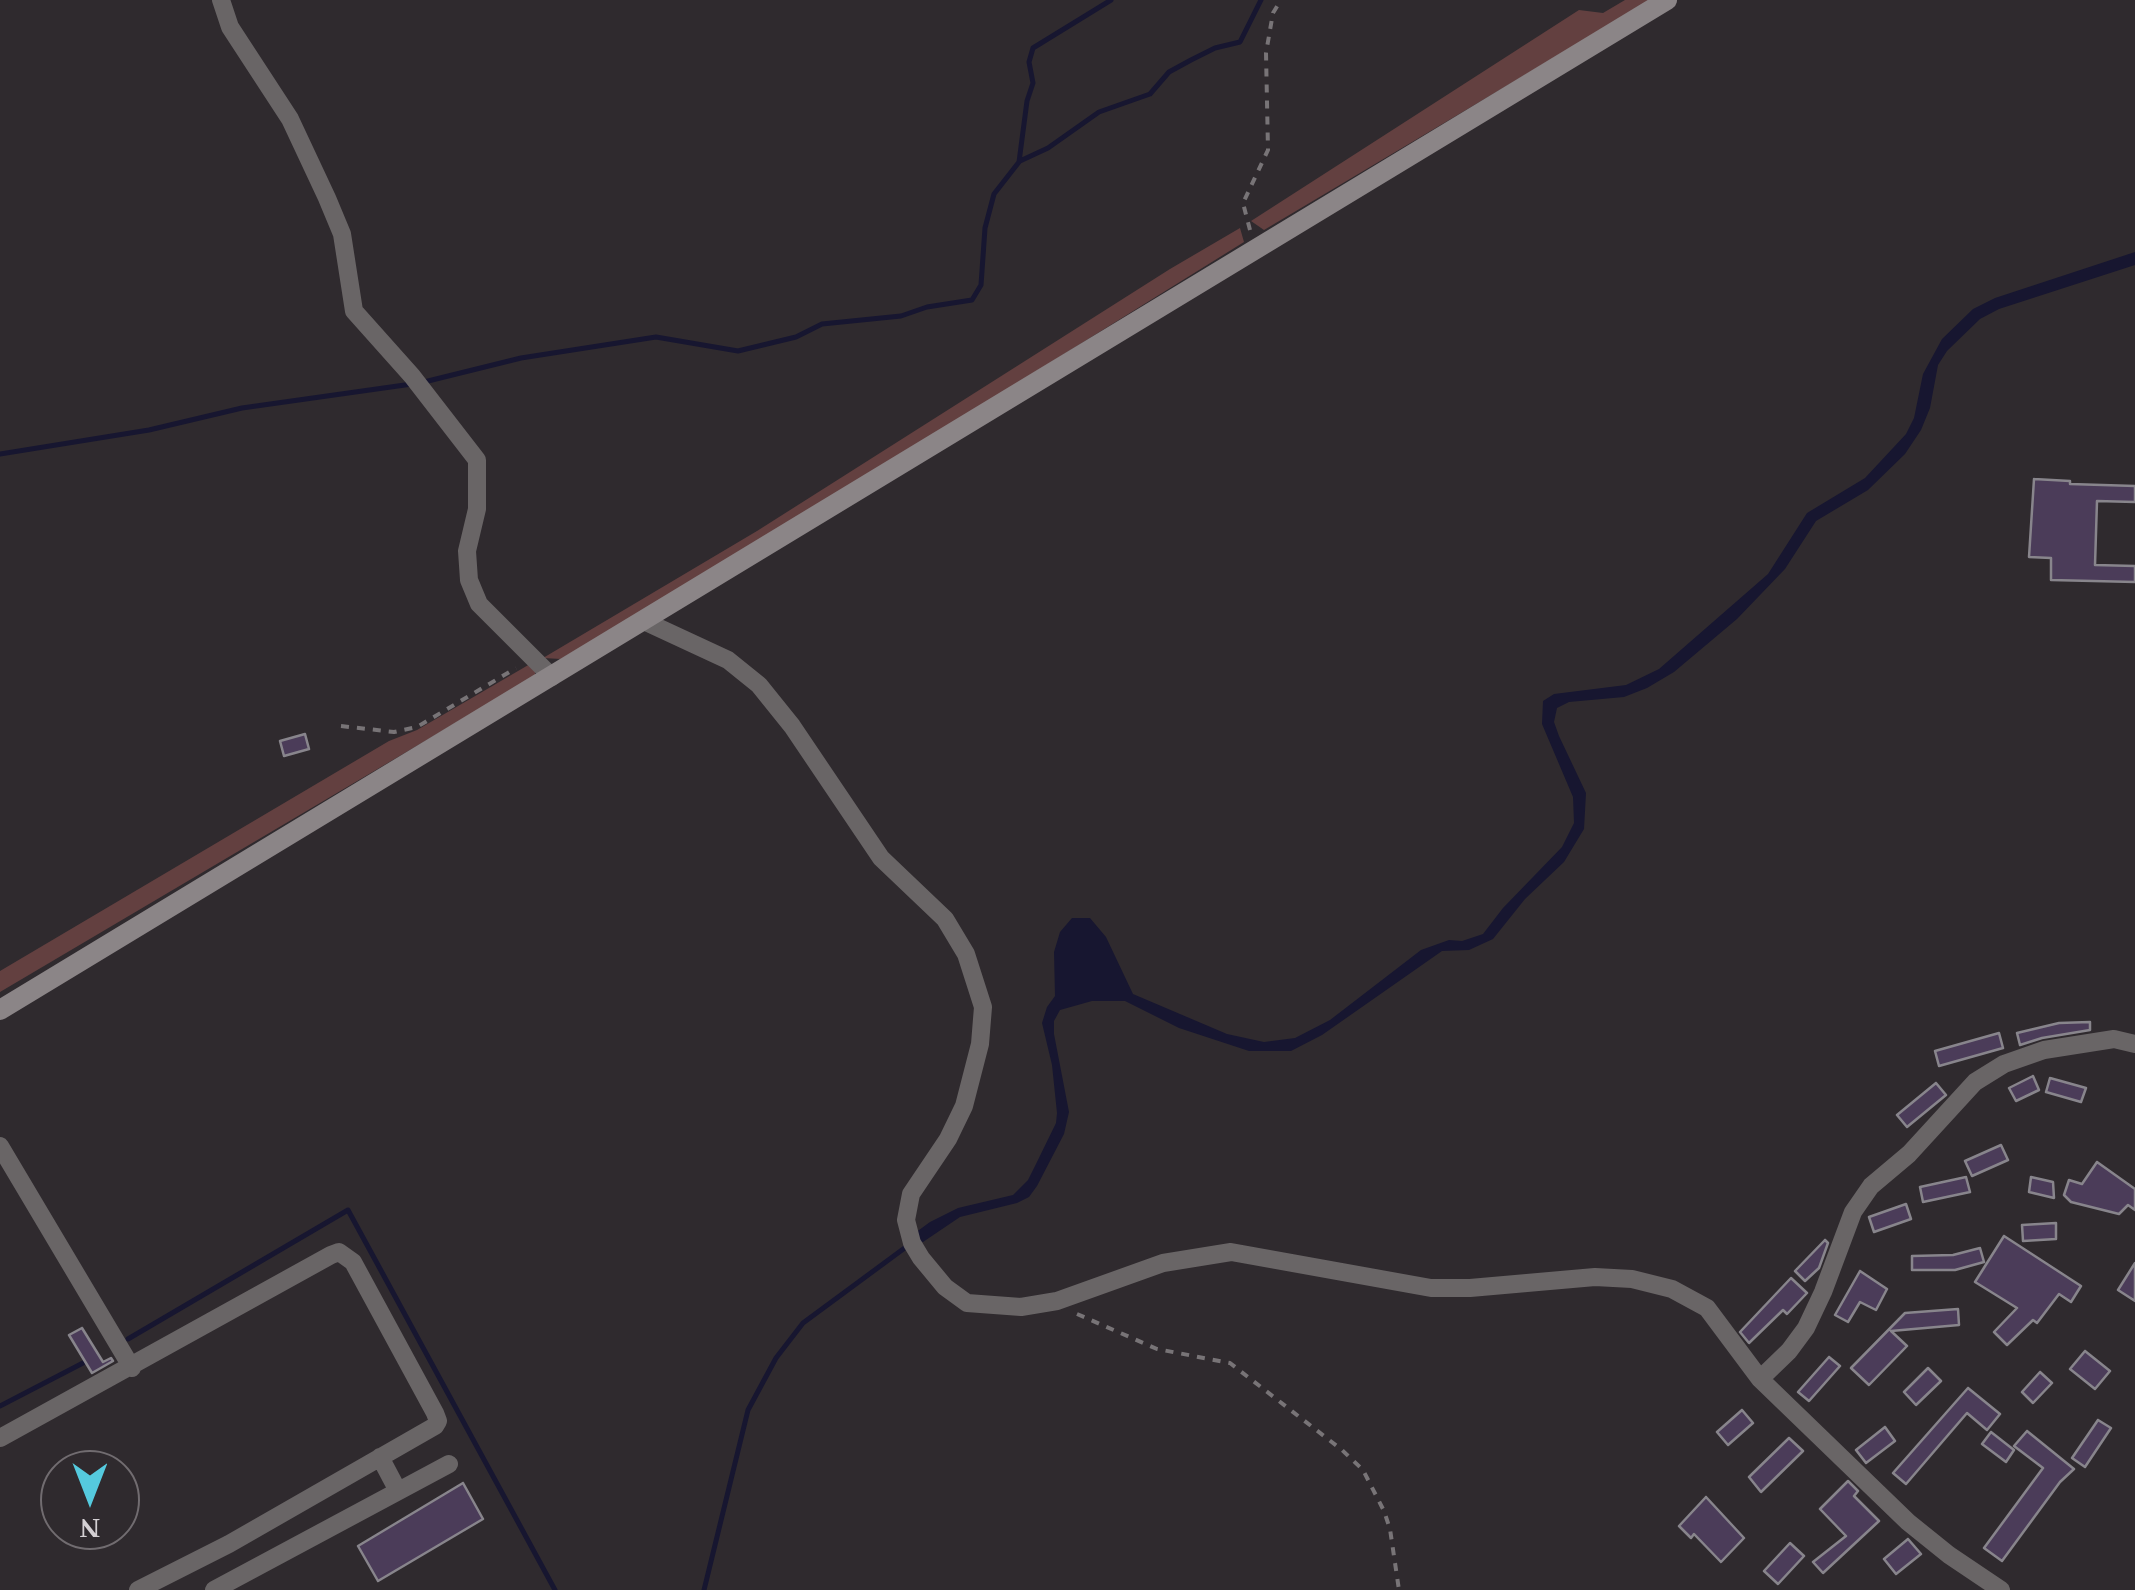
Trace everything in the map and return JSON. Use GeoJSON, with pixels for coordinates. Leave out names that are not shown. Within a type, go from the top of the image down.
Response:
{"type":"FeatureCollection","features":[{"type":"Feature","properties":{"kind":"main road"},"geometry":{"type":"LineString","coordinates":[[0,1010],[1667,0]]}},
{"type":"Feature","properties":{"kind":"street"},"geometry":{"type":"LineString","coordinates":[[221,0],[230,27],[290,119],[327,198],[342,234],[354,311],[412,376],[477,460],[477,509],[467,552],[469,580],[478,604],[552,676]]}},
{"type":"Feature","properties":{"kind":"street"},"geometry":{"type":"LineString","coordinates":[[644,621],[728,660],[759,685],[792,726],[881,858],[946,919],[966,954],[983,1007],[980,1044],[964,1106],[948,1140],[911,1194],[906,1220],[912,1243],[946,1287],[967,1303],[1021,1307],[1056,1301],[1163,1263],[1231,1252],[1430,1288],[1594,1277],[1632,1279],[1672,1289],[1707,1308],[1760,1378],[1908,1522],[2000,1590]]}},
{"type":"Feature","properties":{"kind":"street"},"geometry":{"type":"LineString","coordinates":[[1760,1378],[1789,1351],[1806,1328],[1852,1212],[1871,1186],[1909,1154],[1974,1082],[2004,1064],[2044,1050],[2114,1039],[2135,1044]]}},
{"type":"Feature","properties":{"kind":"street"},"geometry":{"type":"LineString","coordinates":[[0,1146],[132,1368]]}},
{"type":"Feature","properties":{"kind":"street"},"geometry":{"type":"LineString","coordinates":[[0,1438],[331,1255],[346,1254],[354,1262],[438,1421],[435,1426],[228,1544],[138,1590]]}},
{"type":"Feature","properties":{"kind":"street"},"geometry":{"type":"LineString","coordinates":[[380,1457],[398,1491]]}},
{"type":"Feature","properties":{"kind":"street"},"geometry":{"type":"LineString","coordinates":[[214,1590],[450,1464]]}},
{"type":"Feature","properties":{"kind":"street"},"geometry":{"type":"LineString","coordinates":[[228,1544],[246,1573]]}},
{"type":"Feature","properties":{"kind":"path"},"geometry":{"type":"LineString","coordinates":[[1259,248],[1245,222],[1243,203],[1268,150],[1266,53],[1273,14],[1280,0]]}},
{"type":"Feature","properties":{"kind":"path"},"geometry":{"type":"LineString","coordinates":[[341,726],[394,732],[418,727],[533,659]]}},
{"type":"Feature","properties":{"kind":"path"},"geometry":{"type":"LineString","coordinates":[[1056,1301],[1066,1310],[1157,1349],[1230,1363],[1342,1450],[1363,1470],[1384,1510],[1399,1590]]}},
{"type":"Feature","properties":{"kind":"shaded area"},"geometry":{"type":"Polygon","coordinates":[[[1625,0],[1651,0],[1264,230],[1251,221],[1579,10],[1603,13],[1625,0]]]}},
{"type":"Feature","properties":{"kind":"shaded area"},"geometry":{"type":"Polygon","coordinates":[[[1240,228],[1244,242],[754,547],[561,659],[543,658],[757,531],[1240,228]]]}},
{"type":"Feature","properties":{"kind":"shaded area"},"geometry":{"type":"Polygon","coordinates":[[[2135,252],[2135,265],[1999,309],[1980,319],[1938,365],[1930,408],[1905,454],[1868,490],[1816,521],[1785,569],[1737,619],[1674,672],[1624,697],[1569,702],[1557,708],[1554,722],[1586,793],[1584,829],[1564,862],[1525,899],[1493,939],[1469,950],[1442,951],[1322,1035],[1291,1051],[1249,1051],[1179,1028],[1125,1001],[1092,1001],[1060,1010],[1054,1021],[1054,1034],[1069,1112],[1064,1134],[1037,1186],[1029,1197],[1017,1203],[960,1217],[923,1242],[917,1242],[915,1233],[958,1208],[1013,1195],[1028,1180],[1056,1123],[1052,1065],[1042,1023],[1055,996],[1054,952],[1060,932],[1072,918],[1090,918],[1106,937],[1133,994],[1227,1034],[1264,1042],[1295,1038],[1330,1020],[1421,950],[1483,934],[1562,847],[1574,823],[1573,797],[1542,724],[1543,701],[1554,694],[1626,685],[1659,669],[1768,574],[1807,513],[1865,478],[1906,434],[1914,418],[1923,374],[1942,339],[1973,309],[1995,298],[2135,252]]]}},
{"type":"Feature","properties":{"kind":"shaded area"},"geometry":{"type":"Polygon","coordinates":[[[530,664],[535,676],[0,992],[0,971],[389,741],[417,730],[530,664]]]}},
{"type":"Feature","properties":{"kind":"building"},"geometry":{"type":"Polygon","coordinates":[[[2034,479],[2135,486],[2135,502],[2097,501],[2095,565],[2135,566],[2135,582],[2051,580],[2051,558],[2029,557],[2034,479]]]}},
{"type":"Feature","properties":{"kind":"building"},"geometry":{"type":"Polygon","coordinates":[[[305,734],[309,749],[284,756],[280,741],[305,734]]]}},
{"type":"Feature","properties":{"kind":"building"},"geometry":{"type":"Polygon","coordinates":[[[2090,1022],[2090,1030],[2020,1045],[2017,1033],[2059,1023],[2090,1022]]]}},
{"type":"Feature","properties":{"kind":"building"},"geometry":{"type":"Polygon","coordinates":[[[1999,1033],[2003,1048],[1939,1066],[1935,1051],[1999,1033]]]}},
{"type":"Feature","properties":{"kind":"building"},"geometry":{"type":"Polygon","coordinates":[[[2033,1076],[2039,1090],[2016,1101],[2009,1088],[2033,1076]]]}},
{"type":"Feature","properties":{"kind":"building"},"geometry":{"type":"Polygon","coordinates":[[[2050,1078],[2086,1088],[2081,1102],[2046,1092],[2050,1078]]]}},
{"type":"Feature","properties":{"kind":"building"},"geometry":{"type":"Polygon","coordinates":[[[1936,1083],[1946,1095],[1907,1127],[1897,1115],[1936,1083]]]}},
{"type":"Feature","properties":{"kind":"building"},"geometry":{"type":"Polygon","coordinates":[[[2001,1145],[2008,1160],[1972,1176],[1965,1161],[2001,1145]]]}},
{"type":"Feature","properties":{"kind":"building"},"geometry":{"type":"Polygon","coordinates":[[[2097,1162],[2135,1189],[2135,1210],[2128,1205],[2119,1214],[2071,1202],[2064,1195],[2069,1180],[2082,1184],[2097,1162]]]}},
{"type":"Feature","properties":{"kind":"building"},"geometry":{"type":"Polygon","coordinates":[[[1966,1177],[1970,1192],[1923,1202],[1920,1187],[1966,1177]]]}},
{"type":"Feature","properties":{"kind":"building"},"geometry":{"type":"Polygon","coordinates":[[[2031,1177],[2053,1182],[2054,1198],[2029,1192],[2031,1177]]]}},
{"type":"Feature","properties":{"kind":"building"},"geometry":{"type":"Polygon","coordinates":[[[1906,1204],[1911,1219],[1874,1232],[1869,1217],[1906,1204]]]}},
{"type":"Feature","properties":{"kind":"building"},"geometry":{"type":"Polygon","coordinates":[[[2056,1223],[2056,1239],[2023,1241],[2022,1225],[2056,1223]]]}},
{"type":"Feature","properties":{"kind":"building"},"geometry":{"type":"Polygon","coordinates":[[[2004,1236],[2081,1286],[2071,1302],[2059,1294],[2037,1323],[2033,1320],[2007,1345],[1994,1332],[2017,1308],[1975,1282],[2004,1236]]]}},
{"type":"Feature","properties":{"kind":"building"},"geometry":{"type":"Polygon","coordinates":[[[1825,1240],[1828,1243],[1819,1268],[1805,1281],[1795,1271],[1825,1240]]]}},
{"type":"Feature","properties":{"kind":"building"},"geometry":{"type":"Polygon","coordinates":[[[1980,1248],[1984,1262],[1955,1270],[1912,1270],[1912,1256],[1953,1255],[1980,1248]]]}},
{"type":"Feature","properties":{"kind":"building"},"geometry":{"type":"Polygon","coordinates":[[[2135,1263],[2135,1301],[2118,1290],[2135,1263]]]}},
{"type":"Feature","properties":{"kind":"building"},"geometry":{"type":"Polygon","coordinates":[[[1860,1271],[1887,1289],[1876,1310],[1860,1302],[1848,1322],[1835,1315],[1860,1271]]]}},
{"type":"Feature","properties":{"kind":"building"},"geometry":{"type":"Polygon","coordinates":[[[1791,1278],[1807,1293],[1749,1343],[1740,1332],[1791,1278]]]}},
{"type":"Feature","properties":{"kind":"building"},"geometry":{"type":"Polygon","coordinates":[[[1958,1309],[1959,1325],[1891,1331],[1907,1346],[1869,1385],[1851,1368],[1905,1313],[1958,1309]]]}},
{"type":"Feature","properties":{"kind":"building"},"geometry":{"type":"Polygon","coordinates":[[[82,1328],[103,1362],[111,1358],[113,1361],[92,1373],[69,1335],[82,1328]]]}},
{"type":"Feature","properties":{"kind":"building"},"geometry":{"type":"Polygon","coordinates":[[[2085,1351],[2110,1371],[2095,1389],[2070,1369],[2085,1351]]]}},
{"type":"Feature","properties":{"kind":"building"},"geometry":{"type":"Polygon","coordinates":[[[1829,1357],[1840,1366],[1809,1401],[1798,1392],[1829,1357]]]}},
{"type":"Feature","properties":{"kind":"building"},"geometry":{"type":"Polygon","coordinates":[[[1928,1368],[1941,1381],[1916,1405],[1904,1392],[1928,1368]]]}},
{"type":"Feature","properties":{"kind":"building"},"geometry":{"type":"Polygon","coordinates":[[[2040,1372],[2052,1383],[2033,1403],[2022,1392],[2040,1372]]]}},
{"type":"Feature","properties":{"kind":"building"},"geometry":{"type":"Polygon","coordinates":[[[1968,1388],[2000,1414],[1987,1430],[1967,1413],[1906,1484],[1893,1473],[1968,1388]]]}},
{"type":"Feature","properties":{"kind":"building"},"geometry":{"type":"Polygon","coordinates":[[[1742,1410],[1753,1423],[1728,1445],[1717,1432],[1742,1410]]]}},
{"type":"Feature","properties":{"kind":"building"},"geometry":{"type":"Polygon","coordinates":[[[2098,1420],[2111,1428],[2085,1467],[2072,1458],[2098,1420]]]}},
{"type":"Feature","properties":{"kind":"building"},"geometry":{"type":"Polygon","coordinates":[[[1885,1427],[1895,1441],[1866,1463],[1856,1450],[1885,1427]]]}},
{"type":"Feature","properties":{"kind":"building"},"geometry":{"type":"Polygon","coordinates":[[[2027,1431],[2074,1469],[2060,1482],[2002,1561],[1984,1548],[2043,1468],[2014,1446],[2027,1431]]]}},
{"type":"Feature","properties":{"kind":"building"},"geometry":{"type":"Polygon","coordinates":[[[1991,1432],[2014,1450],[2006,1462],[1982,1444],[1991,1432]]]}},
{"type":"Feature","properties":{"kind":"building"},"geometry":{"type":"Polygon","coordinates":[[[1789,1438],[1803,1451],[1761,1492],[1749,1477],[1789,1438]]]}},
{"type":"Feature","properties":{"kind":"building"},"geometry":{"type":"Polygon","coordinates":[[[1848,1481],[1858,1491],[1854,1496],[1879,1521],[1823,1573],[1813,1562],[1846,1536],[1820,1509],[1848,1481]]]}},
{"type":"Feature","properties":{"kind":"building"},"geometry":{"type":"Polygon","coordinates":[[[463,1483],[483,1519],[378,1581],[358,1546],[463,1483]]]}},
{"type":"Feature","properties":{"kind":"building"},"geometry":{"type":"Polygon","coordinates":[[[1706,1497],[1744,1538],[1721,1562],[1694,1534],[1691,1538],[1679,1526],[1706,1497]]]}},
{"type":"Feature","properties":{"kind":"building"},"geometry":{"type":"Polygon","coordinates":[[[1908,1539],[1921,1554],[1896,1574],[1884,1559],[1908,1539]]]}},
{"type":"Feature","properties":{"kind":"building"},"geometry":{"type":"Polygon","coordinates":[[[1790,1543],[1804,1556],[1778,1584],[1764,1571],[1790,1543]]]}},
{"type":"Feature","properties":{"kind":"waterway"},"geometry":{"type":"LineString","coordinates":[[424,382],[521,358],[656,337],[738,351],[796,337],[822,324],[901,316],[927,307],[972,300],[981,285],[985,228],[994,194],[1019,162],[1033,83],[1029,62],[1033,48],[1111,0]]}},
{"type":"Feature","properties":{"kind":"waterway"},"geometry":{"type":"LineString","coordinates":[[1020,161],[1048,148],[1099,112],[1150,94],[1169,72],[1191,60],[1240,42],[1261,0]]}},
{"type":"Feature","properties":{"kind":"waterway"},"geometry":{"type":"LineString","coordinates":[[0,454],[149,430],[242,408],[412,384]]}},
{"type":"Feature","properties":{"kind":"waterway"},"geometry":{"type":"LineString","coordinates":[[128,1339],[348,1210],[555,1590]]}},
{"type":"Feature","properties":{"kind":"waterway"},"geometry":{"type":"LineString","coordinates":[[704,1590],[748,1410],[776,1358],[803,1323],[906,1247]]}},
{"type":"Feature","properties":{"kind":"waterway"},"geometry":{"type":"LineString","coordinates":[[0,1406],[83,1363]]}}]}
